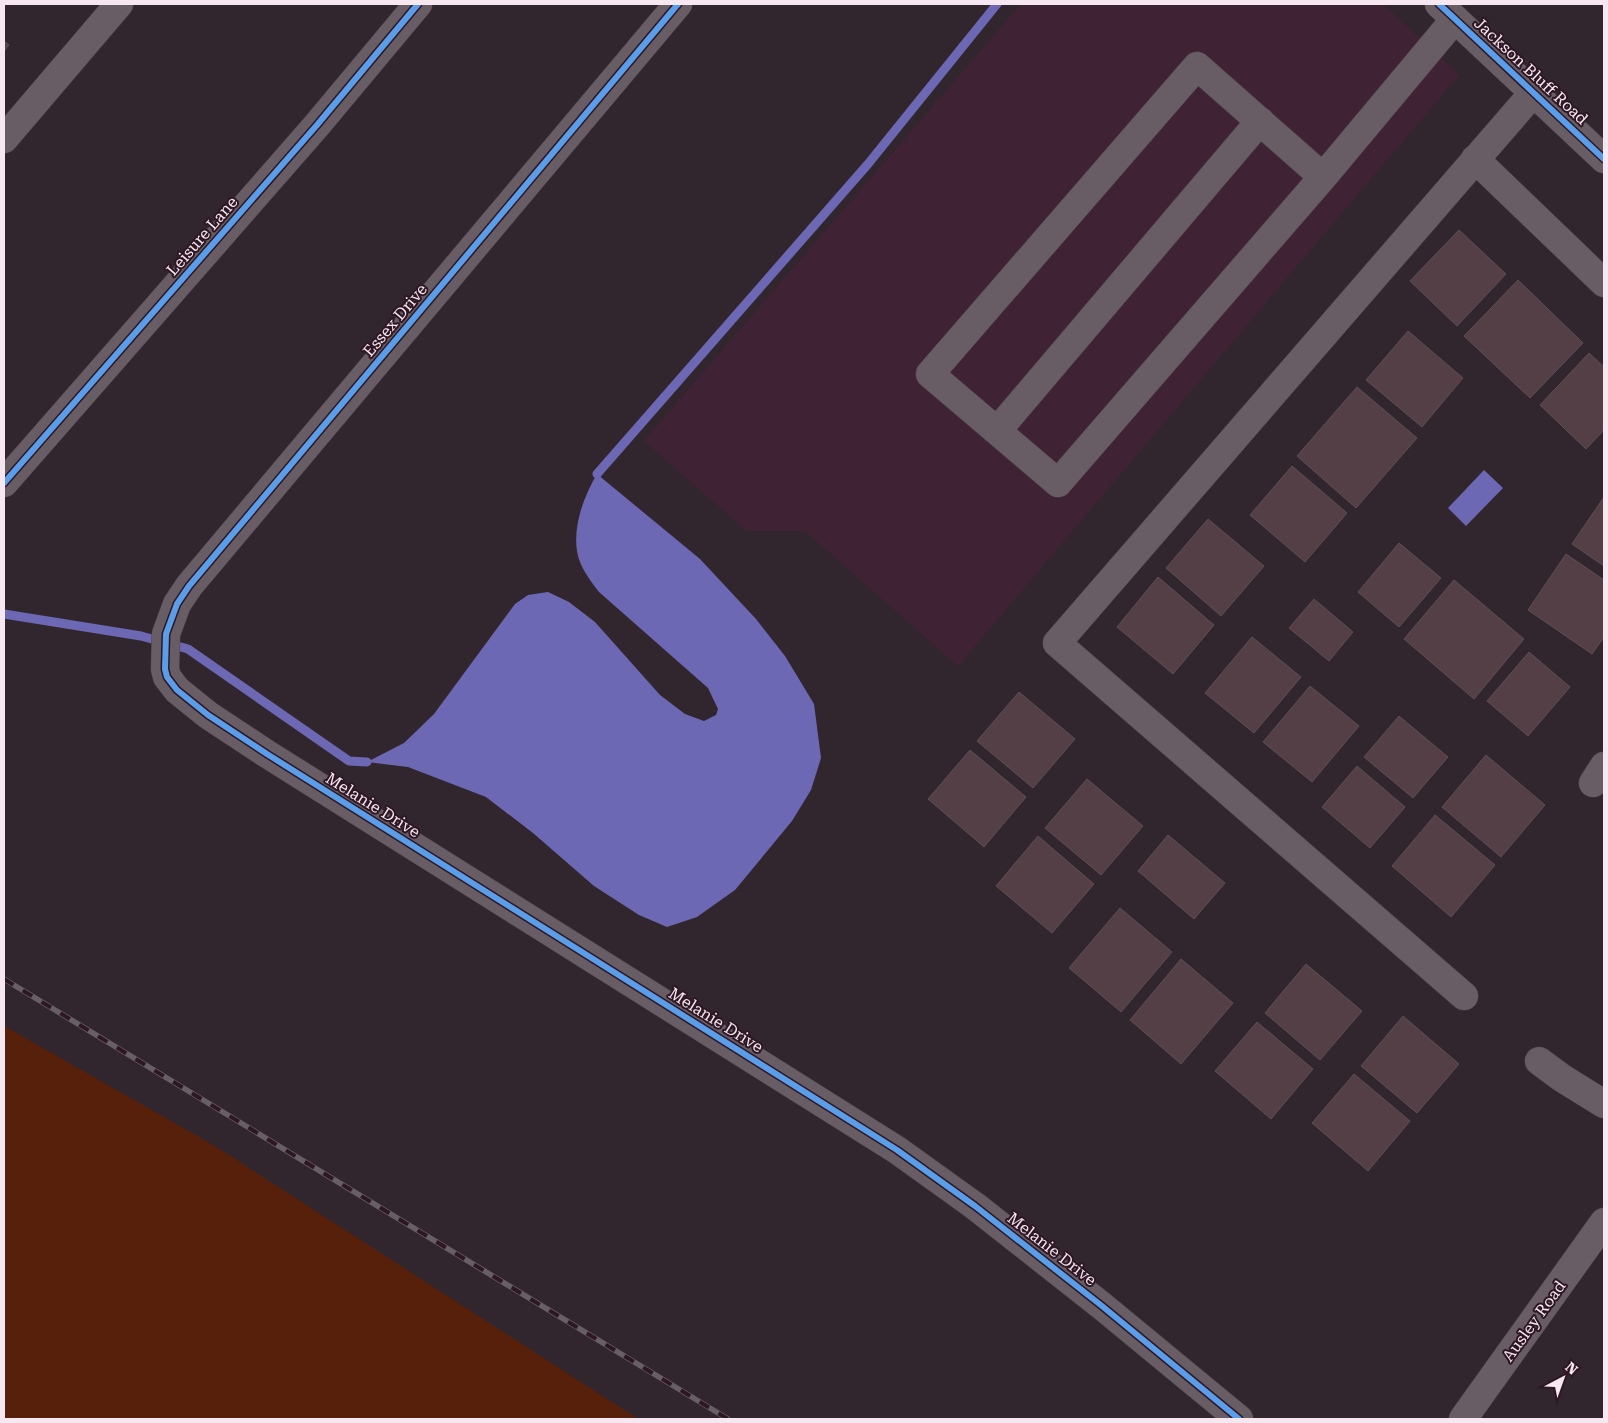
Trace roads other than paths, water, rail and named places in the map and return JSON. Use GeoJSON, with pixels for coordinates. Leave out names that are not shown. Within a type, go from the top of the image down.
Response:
{"type":"FeatureCollection","features":[{"type":"Feature","properties":{"kind":"street"},"geometry":{"type":"LineString","coordinates":[[4,139],[119,4]]}},
{"type":"Feature","properties":{"kind":"street","name":"Leisure Lane"},"geometry":{"type":"LineString","coordinates":[[4,483],[317,125],[418,4]]}},
{"type":"Feature","properties":{"kind":"street","name":"Essex Drive"},"geometry":{"type":"LineString","coordinates":[[165,652],[176,604],[189,586],[678,4]]}},
{"type":"Feature","properties":{"kind":"street"},"geometry":{"type":"LineString","coordinates":[[1323,177],[1197,66],[930,374],[1058,483],[1323,177],[1447,11]]}},
{"type":"Feature","properties":{"kind":"street","name":"Jackson Bluff Road"},"geometry":{"type":"LineString","coordinates":[[1447,11],[1604,159]]}},
{"type":"Feature","properties":{"kind":"street"},"geometry":{"type":"LineString","coordinates":[[1464,996],[1057,643],[1534,92]]}},
{"type":"Feature","properties":{"kind":"street"},"geometry":{"type":"LineString","coordinates":[[997,431],[1260,121]]}},
{"type":"Feature","properties":{"kind":"street"},"geometry":{"type":"LineString","coordinates":[[1475,159],[1604,283]]}},
{"type":"Feature","properties":{"kind":"street","name":"Melanie Drive"},"geometry":{"type":"LineString","coordinates":[[165,652],[167,677],[177,690],[208,715],[897,1150],[975,1206],[1239,1419]]}},
{"type":"Feature","properties":{"kind":"street"},"geometry":{"type":"LineString","coordinates":[[1539,1061],[1604,1104]]}},
{"type":"Feature","properties":{"kind":"street","name":"Ausley Road"},"geometry":{"type":"LineString","coordinates":[[1463,1419],[1604,1222]]}},
{"type":"Feature","properties":{"kind":"waterway"},"geometry":{"type":"LineString","coordinates":[[597,474],[868,164],[997,4]]}},
{"type":"Feature","properties":{"kind":"waterway"},"geometry":{"type":"LineString","coordinates":[[4,614],[141,636],[188,649],[349,761],[367,762]]}},
{"type":"Feature","properties":{"kind":"railway"},"geometry":{"type":"LineString","coordinates":[[4,979],[728,1419]]}}]}
